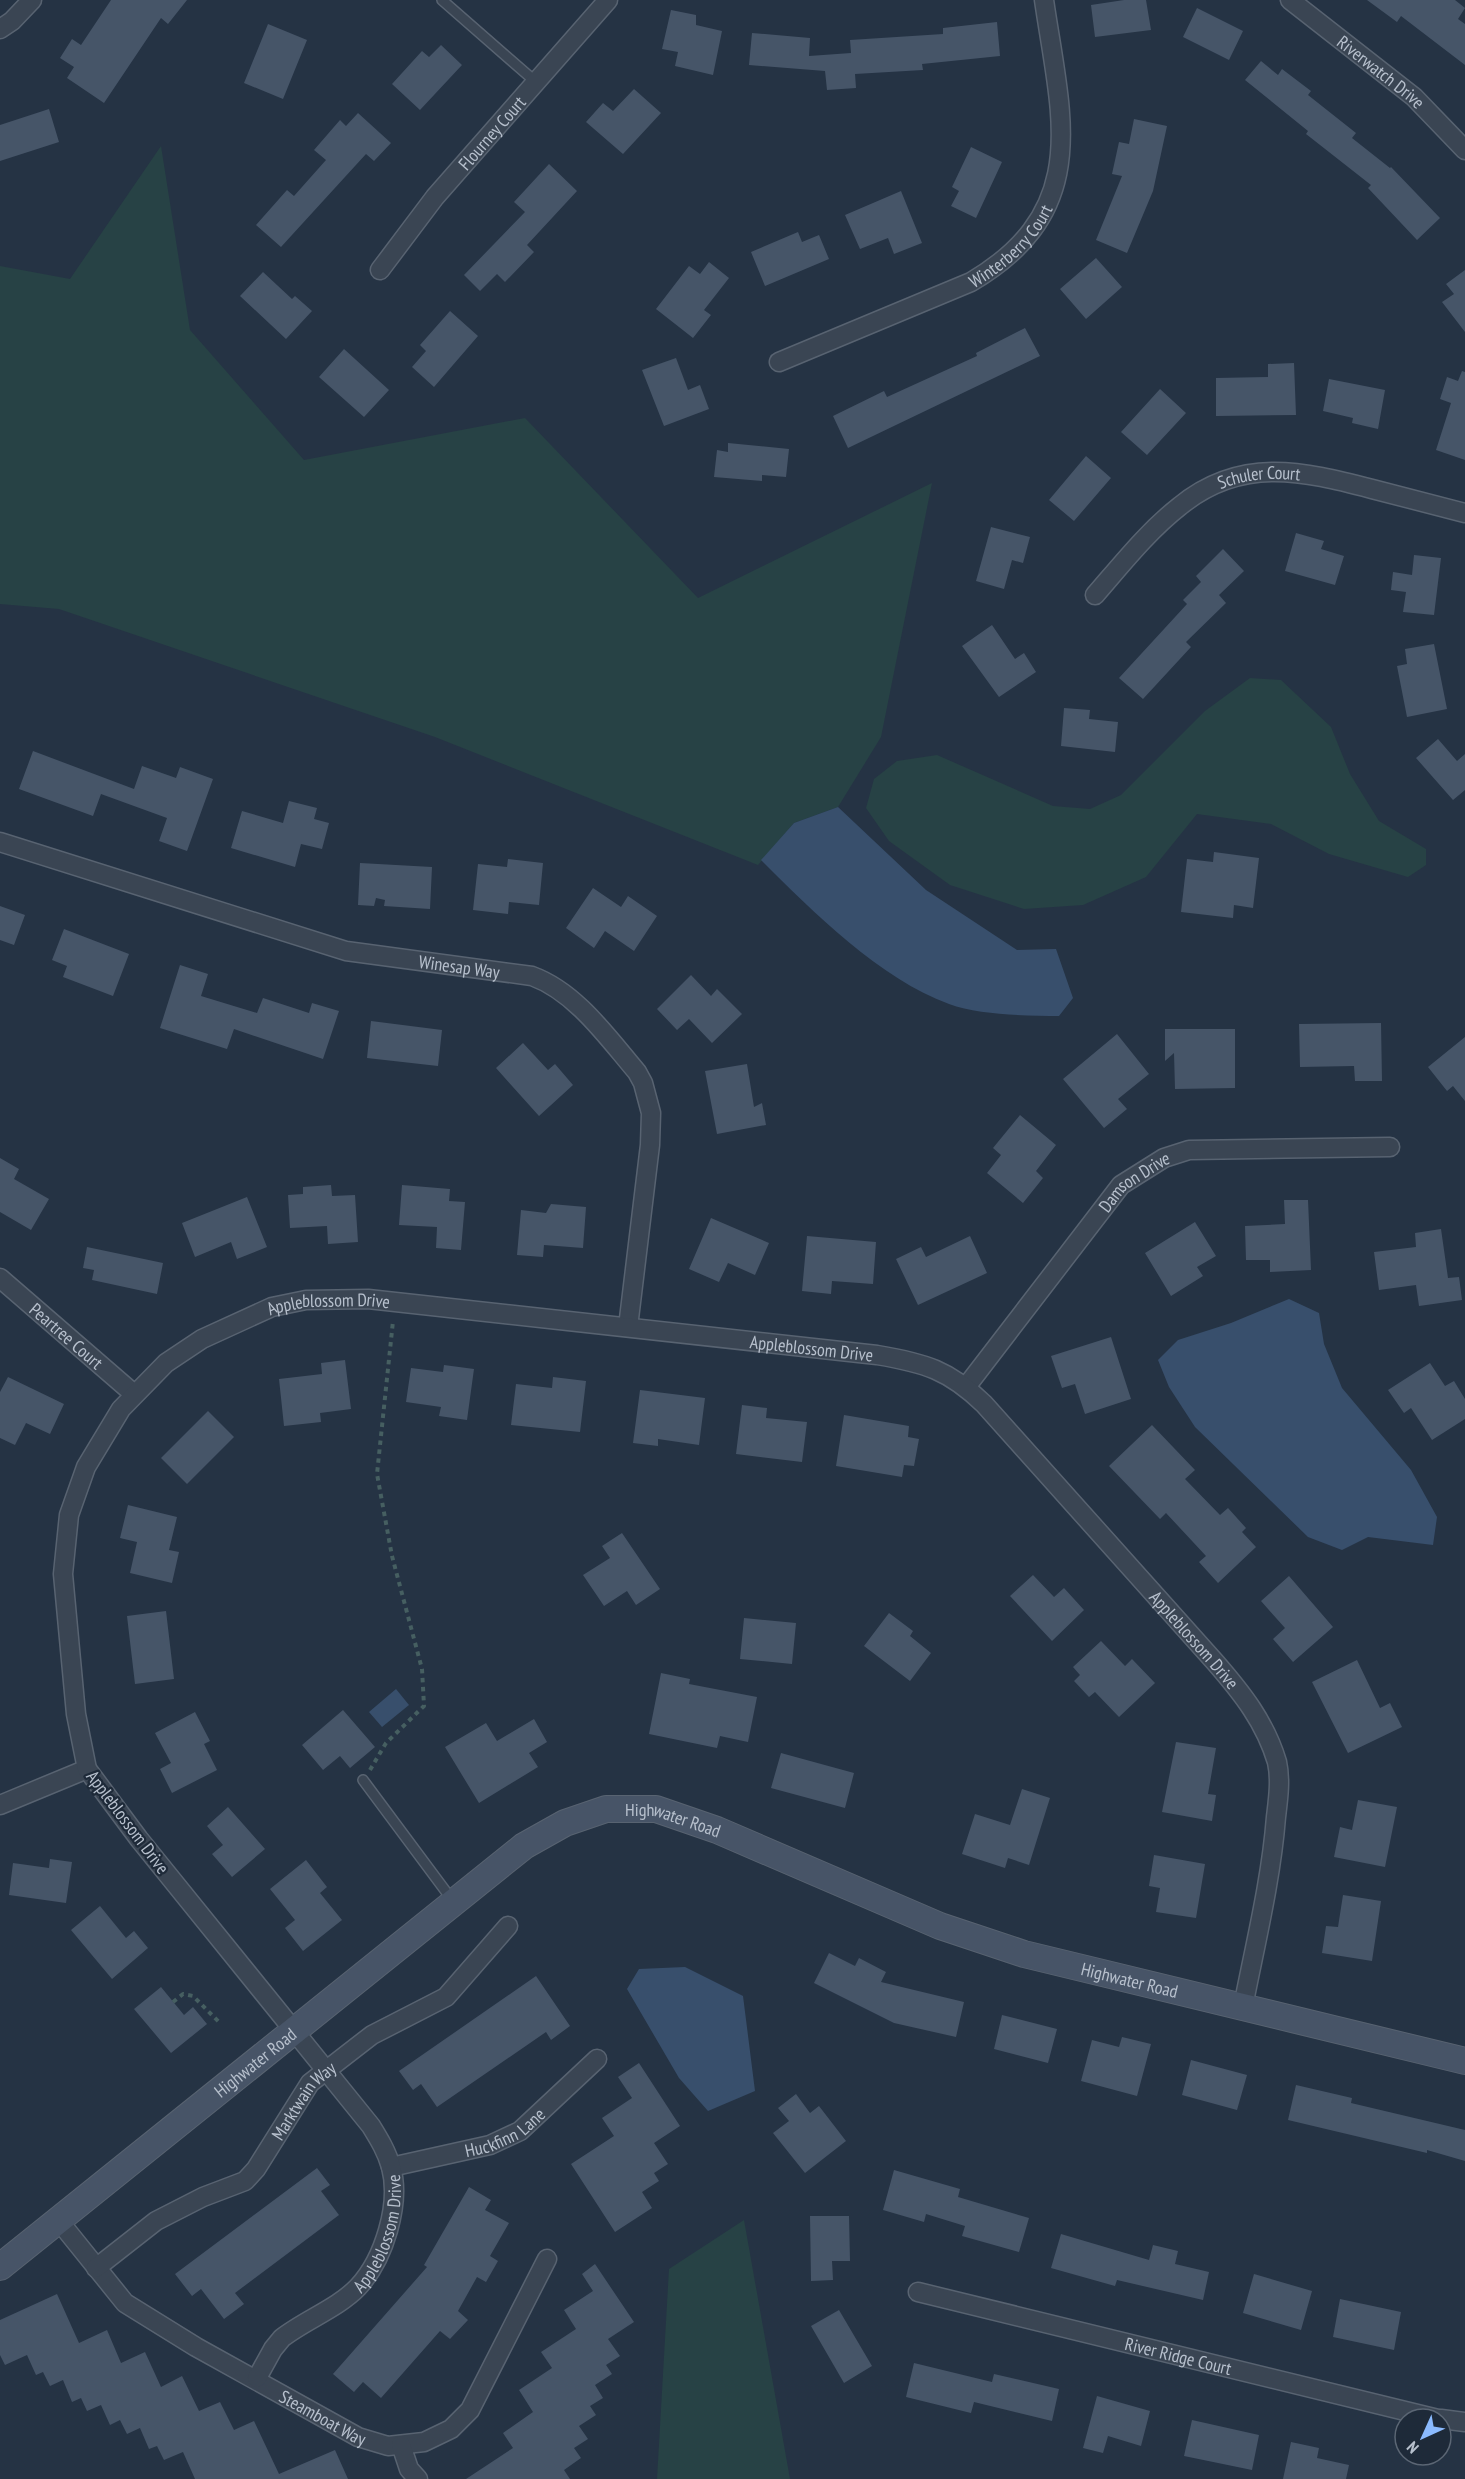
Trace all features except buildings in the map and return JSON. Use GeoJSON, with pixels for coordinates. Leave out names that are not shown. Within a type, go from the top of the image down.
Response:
{"type":"FeatureCollection","features":[{"type":"Feature","properties":{"kind":"street"},"geometry":{"type":"LineString","coordinates":[[0,29],[12,21],[32,0]]}},
{"type":"Feature","properties":{"kind":"street","name":"Flourney Court"},"geometry":{"type":"LineString","coordinates":[[380,270],[422,212],[608,0]]}},
{"type":"Feature","properties":{"kind":"street","name":"Winterberry Court"},"geometry":{"type":"LineString","coordinates":[[779,362],[971,282],[1001,265],[1027,239],[1042,215],[1056,185],[1063,141],[1044,0]]}},
{"type":"Feature","properties":{"kind":"street","name":"Riverwatch Drive"},"geometry":{"type":"LineString","coordinates":[[1290,0],[1414,97],[1465,150]]}},
{"type":"Feature","properties":{"kind":"street","name":"Schuler Court"},"geometry":{"type":"LineString","coordinates":[[1095,595],[1147,536],[1181,505],[1217,482],[1260,471],[1310,473],[1465,513]]}},
{"type":"Feature","properties":{"kind":"street","name":"Winesap Way"},"geometry":{"type":"LineString","coordinates":[[0,842],[308,941],[383,958],[532,976],[545,981],[572,1000],[637,1072],[643,1083],[651,1113],[648,1168],[628,1327]]}},
{"type":"Feature","properties":{"kind":"street","name":"Damson Drive"},"geometry":{"type":"LineString","coordinates":[[966,1387],[1105,1202],[1133,1175],[1164,1158],[1189,1150],[1390,1147]]}},
{"type":"Feature","properties":{"kind":"street","name":"Peartree Court"},"geometry":{"type":"LineString","coordinates":[[0,1278],[134,1394]]}},
{"type":"Feature","properties":{"kind":"street","name":"Appleblossom Drive"},"geometry":{"type":"LineString","coordinates":[[257,2378],[273,2349],[282,2338],[357,2288],[372,2269],[384,2241],[394,2195],[391,2168],[371,2126],[139,1839],[87,1769],[76,1714],[63,1574],[69,1515],[86,1467],[121,1409],[166,1363],[202,1339],[272,1307],[306,1300],[338,1298],[628,1327],[910,1360],[945,1372],[966,1387],[1250,1702],[1267,1734],[1277,1765],[1279,1791],[1265,1898],[1243,2007]]}},
{"type":"Feature","properties":{"kind":"street"},"geometry":{"type":"LineString","coordinates":[[0,1805],[87,1769]]}},
{"type":"Feature","properties":{"kind":"street","name":"Highwater Road"},"geometry":{"type":"LineString","coordinates":[[0,2267],[59,2222],[524,1846],[565,1823],[606,1809],[656,1809],[717,1830],[940,1926],[1036,1957],[1465,2061]]}},
{"type":"Feature","properties":{"kind":"street","name":"Marktwain Way"},"geometry":{"type":"LineString","coordinates":[[96,2268],[156,2220],[203,2197],[245,2181],[256,2169],[298,2098],[325,2069],[372,2036],[446,1997],[508,1926]]}},
{"type":"Feature","properties":{"kind":"street","name":"Huckfinn Lane"},"geometry":{"type":"LineString","coordinates":[[391,2168],[490,2145],[520,2132],[597,2059]]}},
{"type":"Feature","properties":{"kind":"street","name":"Steamboat Way"},"geometry":{"type":"LineString","coordinates":[[59,2222],[125,2303],[196,2347],[257,2378],[358,2437],[388,2446],[424,2442],[451,2429],[470,2410],[547,2259]]}},
{"type":"Feature","properties":{"kind":"street","name":"River Ridge Court"},"geometry":{"type":"LineString","coordinates":[[918,2292],[1393,2408]]}},
{"type":"Feature","properties":{"kind":"street"},"geometry":{"type":"LineString","coordinates":[[401,2445],[409,2469],[418,2479]]}},
{"type":"Feature","properties":{"kind":"lane"},"geometry":{"type":"LineString","coordinates":[[442,0],[537,83]]}},
{"type":"Feature","properties":{"kind":"lane"},"geometry":{"type":"LineString","coordinates":[[363,1780],[453,1902]]}},
{"type":"Feature","properties":{"kind":"path"},"geometry":{"type":"LineString","coordinates":[[363,1780],[386,1743],[424,1706],[422,1669],[392,1556],[377,1474],[395,1302]]}},
{"type":"Feature","properties":{"kind":"path"},"geometry":{"type":"LineString","coordinates":[[173,2002],[183,1994],[192,1996],[219,2022]]}},
{"type":"Feature","properties":{"kind":"green space"},"geometry":{"type":"Polygon","coordinates":[[[161,146],[190,330],[304,460],[525,418],[698,598],[932,483],[881,737],[838,807],[794,823],[758,865],[435,737],[59,609],[0,604],[0,266],[70,279],[161,146]]]}},
{"type":"Feature","properties":{"kind":"green space"},"geometry":{"type":"Polygon","coordinates":[[[1250,678],[1281,680],[1331,727],[1350,774],[1379,821],[1426,849],[1426,865],[1408,877],[1329,854],[1271,824],[1197,814],[1146,877],[1083,905],[1024,909],[950,885],[889,841],[866,808],[874,779],[897,761],[937,755],[1053,806],[1090,809],[1121,795],[1205,711],[1250,678]]]}},
{"type":"Feature","properties":{"kind":"green space"},"geometry":{"type":"Polygon","coordinates":[[[744,2220],[790,2479],[657,2479],[669,2269],[744,2220]]]}},
{"type":"Feature","properties":{"kind":"water"},"geometry":{"type":"Polygon","coordinates":[[[838,807],[926,890],[1017,950],[1056,949],[1073,998],[1059,1016],[974,1011],[923,993],[848,942],[761,860],[794,823],[838,807]]]}},
{"type":"Feature","properties":{"kind":"water"},"geometry":{"type":"Polygon","coordinates":[[[1289,1299],[1319,1313],[1324,1344],[1342,1388],[1411,1470],[1437,1517],[1433,1545],[1368,1537],[1342,1550],[1308,1537],[1195,1427],[1169,1387],[1158,1360],[1178,1340],[1231,1323],[1289,1299]]]}},
{"type":"Feature","properties":{"kind":"water"},"geometry":{"type":"Polygon","coordinates":[[[396,1689],[409,1705],[382,1727],[369,1712],[396,1689]]]}},
{"type":"Feature","properties":{"kind":"water"},"geometry":{"type":"Polygon","coordinates":[[[685,1967],[743,1996],[755,2091],[708,2111],[679,2078],[627,1989],[639,1969],[685,1967]]]}}]}
